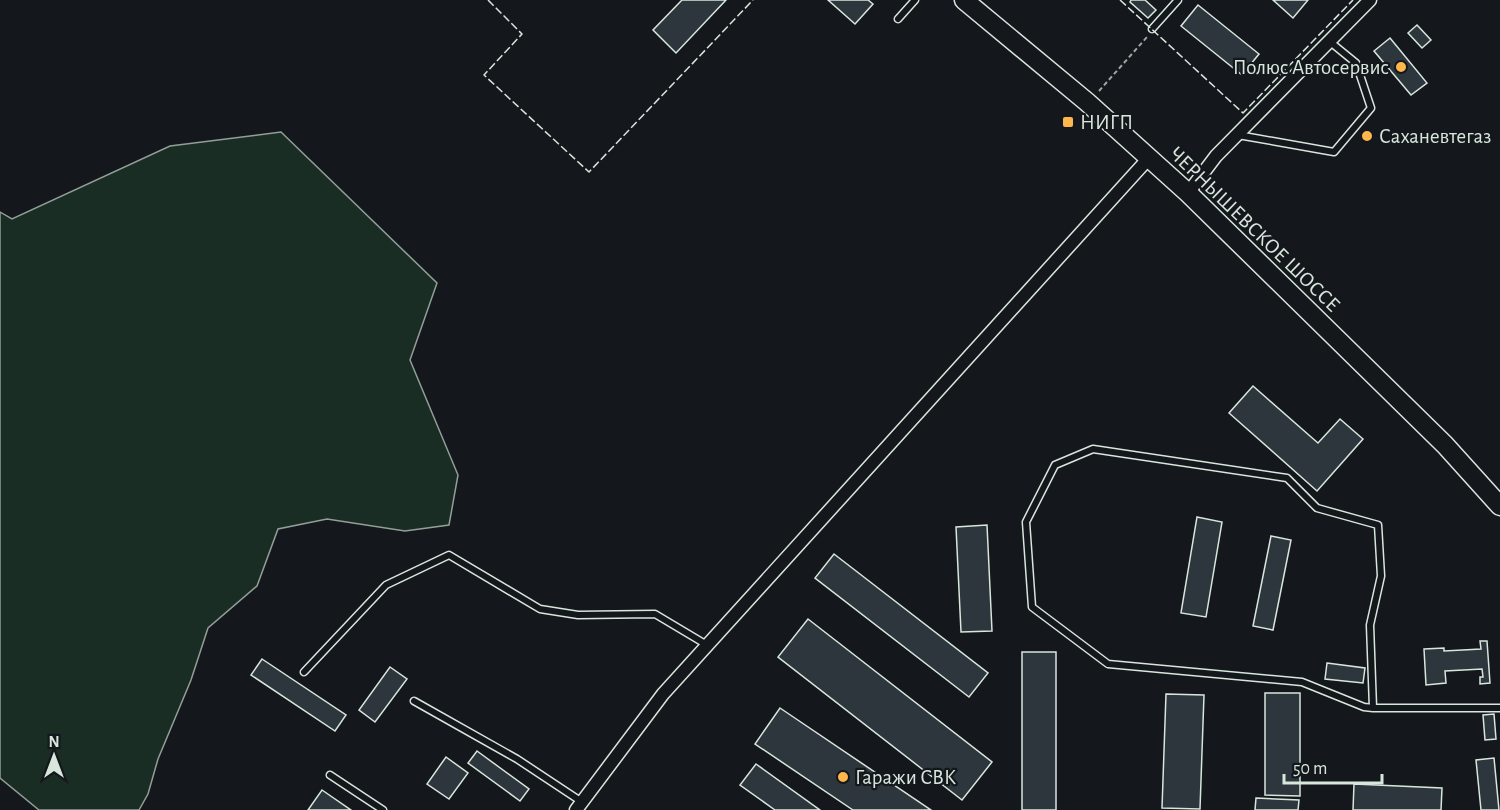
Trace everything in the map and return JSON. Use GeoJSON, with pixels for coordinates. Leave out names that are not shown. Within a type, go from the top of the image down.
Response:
{"type":"FeatureCollection","features":[{"type":"Feature","properties":{"kind":"main road","name":"ЧЕРНЫШЕВСКОЕ ШОССЕ"},"geometry":{"type":"LineString","coordinates":[[964,0],[1088,102],[1188,193],[1444,445],[1500,506]]}},
{"type":"Feature","properties":{"kind":"street"},"geometry":{"type":"LineString","coordinates":[[1188,193],[1216,156],[1370,0]]}},
{"type":"Feature","properties":{"kind":"street"},"geometry":{"type":"LineString","coordinates":[[579,806],[663,694],[1148,159]]}},
{"type":"Feature","properties":{"kind":"lane"},"geometry":{"type":"LineString","coordinates":[[898,19],[915,0]]}},
{"type":"Feature","properties":{"kind":"lane"},"geometry":{"type":"LineString","coordinates":[[1152,29],[1178,0]]}},
{"type":"Feature","properties":{"kind":"lane"},"geometry":{"type":"LineString","coordinates":[[1237,135],[1334,152],[1371,108],[1356,63],[1329,41]]}},
{"type":"Feature","properties":{"kind":"lane"},"geometry":{"type":"LineString","coordinates":[[1373,708],[1370,625],[1381,576],[1378,525],[1317,508],[1287,478],[1092,449],[1055,465],[1026,522],[1032,607],[1108,664],[1226,673],[1302,682],[1364,707],[1373,708],[1500,708]]}},
{"type":"Feature","properties":{"kind":"lane"},"geometry":{"type":"LineString","coordinates":[[304,672],[386,585],[449,555],[540,609],[578,615],[655,614],[708,645]]}},
{"type":"Feature","properties":{"kind":"lane"},"geometry":{"type":"LineString","coordinates":[[414,701],[518,759],[579,806]]}},
{"type":"Feature","properties":{"kind":"lane"},"geometry":{"type":"LineString","coordinates":[[330,775],[383,810]]}},
{"type":"Feature","properties":{"kind":"path"},"geometry":{"type":"LineString","coordinates":[[1111,79],[1142,45]]}},
{"type":"Feature","properties":{"kind":"green space"},"geometry":{"type":"Polygon","coordinates":[[[281,132],[437,283],[410,360],[458,475],[449,525],[405,531],[327,519],[278,529],[257,586],[208,628],[191,680],[158,759],[148,794],[139,810],[39,810],[0,778],[0,212],[12,219],[170,146],[281,132]]]}},
{"type":"Feature","properties":{"kind":"building"},"geometry":{"type":"Polygon","coordinates":[[[682,0],[726,0],[676,53],[653,30],[682,0]]]}},
{"type":"Feature","properties":{"kind":"building"},"geometry":{"type":"Polygon","coordinates":[[[828,0],[868,0],[873,4],[855,24],[828,0]]]}},
{"type":"Feature","properties":{"kind":"building"},"geometry":{"type":"Polygon","coordinates":[[[1131,0],[1145,0],[1156,10],[1148,18],[1130,2],[1131,0]]]}},
{"type":"Feature","properties":{"kind":"building"},"geometry":{"type":"Polygon","coordinates":[[[1273,0],[1308,0],[1293,18],[1273,0]]]}},
{"type":"Feature","properties":{"kind":"building"},"geometry":{"type":"Polygon","coordinates":[[[1198,5],[1259,54],[1242,75],[1181,26],[1198,5]]]}},
{"type":"Feature","properties":{"kind":"building"},"geometry":{"type":"Polygon","coordinates":[[[1417,25],[1431,40],[1422,48],[1408,33],[1417,25]]]}},
{"type":"Feature","properties":{"kind":"building","name":"Полюс Автосервис"},"geometry":{"type":"Polygon","coordinates":[[[1390,38],[1427,83],[1411,95],[1374,51],[1390,38]]]}},
{"type":"Feature","properties":{"kind":"building"},"geometry":{"type":"Polygon","coordinates":[[[1253,386],[1318,443],[1340,419],[1363,439],[1317,491],[1229,413],[1253,386]]]}},
{"type":"Feature","properties":{"kind":"building"},"geometry":{"type":"Polygon","coordinates":[[[1197,517],[1222,522],[1206,617],[1181,613],[1197,517]]]}},
{"type":"Feature","properties":{"kind":"building"},"geometry":{"type":"Polygon","coordinates":[[[987,525],[992,631],[961,632],[956,527],[987,525]]]}},
{"type":"Feature","properties":{"kind":"building"},"geometry":{"type":"Polygon","coordinates":[[[1271,536],[1291,540],[1273,630],[1253,626],[1271,536]]]}},
{"type":"Feature","properties":{"kind":"building"},"geometry":{"type":"Polygon","coordinates":[[[834,554],[988,673],[969,697],[815,578],[834,554]]]}},
{"type":"Feature","properties":{"kind":"building"},"geometry":{"type":"Polygon","coordinates":[[[808,619],[992,762],[962,800],[778,657],[808,619]]]}},
{"type":"Feature","properties":{"kind":"building"},"geometry":{"type":"Polygon","coordinates":[[[1480,641],[1487,641],[1490,683],[1480,684],[1480,677],[1483,677],[1482,669],[1445,671],[1446,683],[1426,685],[1424,649],[1444,648],[1444,651],[1481,649],[1480,641]]]}},
{"type":"Feature","properties":{"kind":"building"},"geometry":{"type":"Polygon","coordinates":[[[1022,652],[1056,652],[1056,810],[1022,810],[1022,652]]]}},
{"type":"Feature","properties":{"kind":"building"},"geometry":{"type":"Polygon","coordinates":[[[262,659],[346,715],[335,731],[251,675],[262,659]]]}},
{"type":"Feature","properties":{"kind":"building"},"geometry":{"type":"Polygon","coordinates":[[[1327,663],[1365,668],[1363,683],[1325,679],[1327,663]]]}},
{"type":"Feature","properties":{"kind":"building"},"geometry":{"type":"Polygon","coordinates":[[[390,667],[407,679],[375,722],[359,710],[390,667]]]}},
{"type":"Feature","properties":{"kind":"building"},"geometry":{"type":"Polygon","coordinates":[[[1265,693],[1300,693],[1300,796],[1265,795],[1265,693]]]}},
{"type":"Feature","properties":{"kind":"building"},"geometry":{"type":"Polygon","coordinates":[[[1166,694],[1204,695],[1200,809],[1162,808],[1166,694]]]}},
{"type":"Feature","properties":{"kind":"building","name":"Гаражи СВК"},"geometry":{"type":"Polygon","coordinates":[[[780,708],[931,810],[853,810],[755,744],[780,708]]]}},
{"type":"Feature","properties":{"kind":"building"},"geometry":{"type":"Polygon","coordinates":[[[1494,714],[1496,739],[1485,740],[1483,715],[1494,714]]]}},
{"type":"Feature","properties":{"kind":"building"},"geometry":{"type":"Polygon","coordinates":[[[477,751],[529,789],[520,801],[468,763],[477,751]]]}},
{"type":"Feature","properties":{"kind":"building"},"geometry":{"type":"Polygon","coordinates":[[[446,757],[468,773],[449,799],[427,784],[446,757]]]}},
{"type":"Feature","properties":{"kind":"building"},"geometry":{"type":"Polygon","coordinates":[[[1494,758],[1499,810],[1481,810],[1476,760],[1494,758]]]}},
{"type":"Feature","properties":{"kind":"building"},"geometry":{"type":"Polygon","coordinates":[[[756,764],[820,810],[775,810],[740,785],[756,764]]]}},
{"type":"Feature","properties":{"kind":"building"},"geometry":{"type":"Polygon","coordinates":[[[1354,784],[1442,788],[1441,810],[1353,810],[1354,784]]]}},
{"type":"Feature","properties":{"kind":"building"},"geometry":{"type":"Polygon","coordinates":[[[322,790],[351,810],[308,810],[322,790]]]}},
{"type":"Feature","properties":{"kind":"building"},"geometry":{"type":"Polygon","coordinates":[[[1256,798],[1299,800],[1298,810],[1255,810],[1256,798]]]}},
{"type":"Feature","properties":{"kind":"fence"},"geometry":{"type":"LineString","coordinates":[[488,0],[522,34],[484,75],[589,172],[753,0]]}},
{"type":"Feature","properties":{"kind":"fence"},"geometry":{"type":"LineString","coordinates":[[1120,0],[1243,113],[1353,0]]}},
{"type":"Feature","properties":{"kind":"place","name":"Полюс Автосервис"},"geometry":{"type":"Point","coordinates":[1401,67]}},
{"type":"Feature","properties":{"kind":"place","name":"НИГП"},"geometry":{"type":"Point","coordinates":[1068,122]}},
{"type":"Feature","properties":{"kind":"place","name":"Саханевтегаз"},"geometry":{"type":"Point","coordinates":[1367,136]}},
{"type":"Feature","properties":{"kind":"place","name":"Гаражи СВК"},"geometry":{"type":"Point","coordinates":[843,777]}}]}
